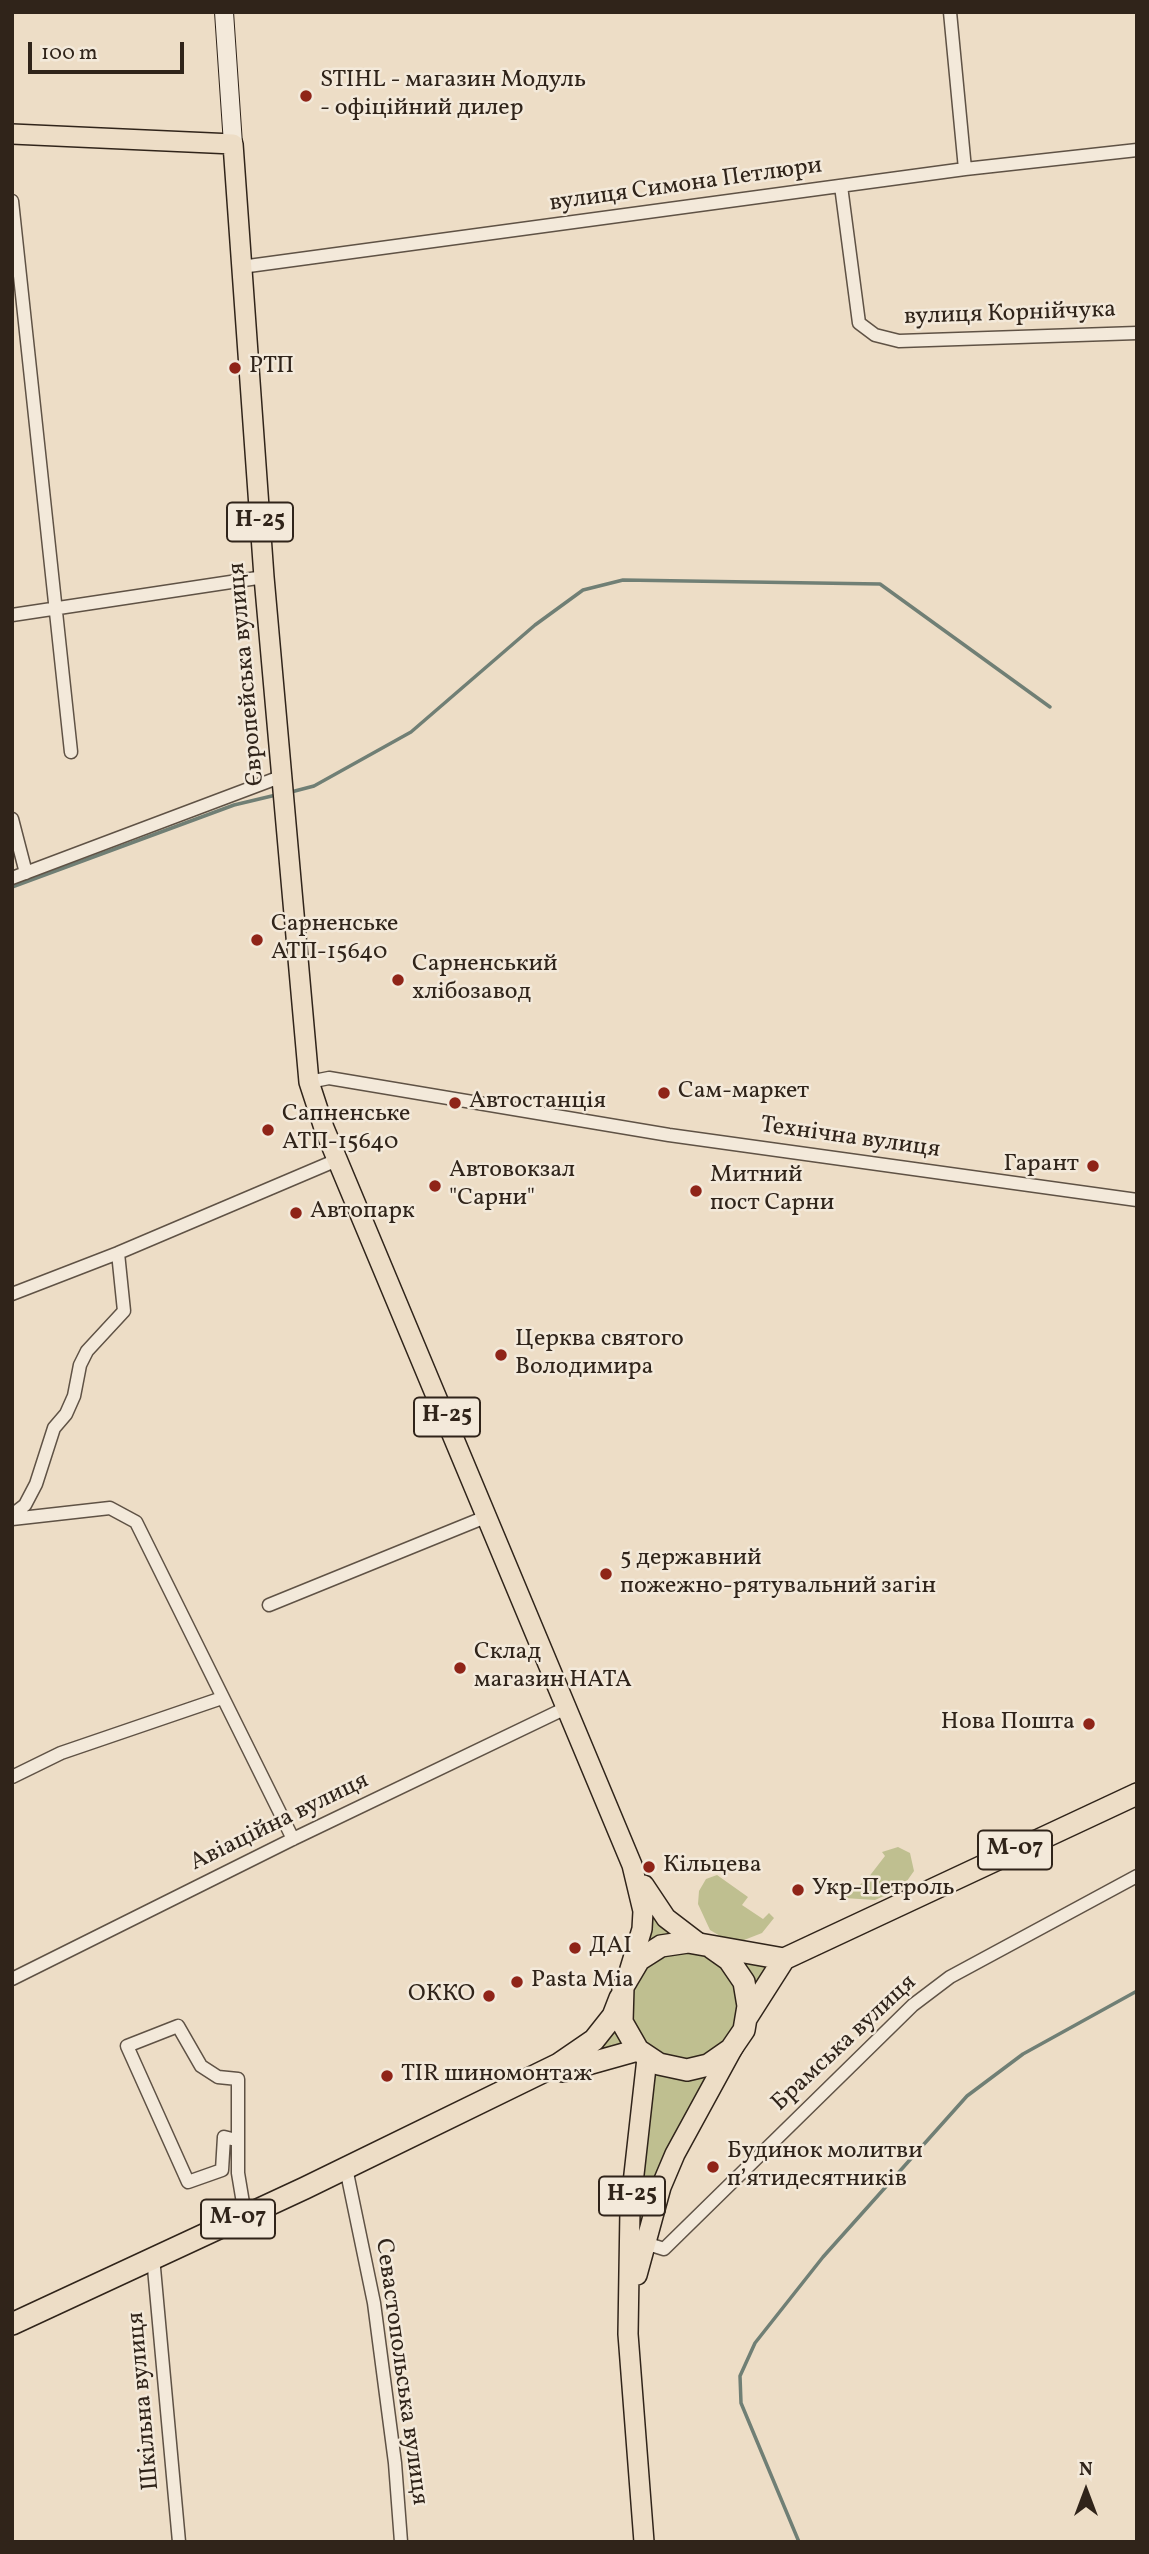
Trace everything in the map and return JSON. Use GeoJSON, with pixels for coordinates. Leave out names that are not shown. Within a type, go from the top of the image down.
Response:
{"type":"FeatureCollection","features":[{"type":"Feature","properties":{"kind":"highway","name":"М-07"},"geometry":{"type":"LineString","coordinates":[[12,2324],[346,2168],[533,2078],[580,2052],[594,2040],[612,2016],[627,1976],[639,1960],[661,1946],[680,1942],[784,1959],[1137,1794]]}},
{"type":"Feature","properties":{"kind":"highway","name":"Н-25"},"geometry":{"type":"LineString","coordinates":[[706,1946],[729,1960],[744,1982],[747,2017]]}},
{"type":"Feature","properties":{"kind":"highway"},"geometry":{"type":"LineString","coordinates":[[620,1998],[622,2022],[643,2054],[659,2064],[687,2070],[716,2061],[738,2040],[747,2017],[784,1959]]}},
{"type":"Feature","properties":{"kind":"highway","name":"М-07"},"geometry":{"type":"LineString","coordinates":[[533,2078],[643,2054]]}},
{"type":"Feature","properties":{"kind":"main road","name":"Європейська вулиця"},"geometry":{"type":"LineString","coordinates":[[224,12],[264,577],[309,1082],[337,1160],[632,1865],[643,1911],[639,1942],[627,1976]]}},
{"type":"Feature","properties":{"kind":"main road"},"geometry":{"type":"LineString","coordinates":[[12,134],[233,144]]}},
{"type":"Feature","properties":{"kind":"main road","name":"Європейська вулиця"},"geometry":{"type":"LineString","coordinates":[[632,1865],[666,1918],[706,1946]]}},
{"type":"Feature","properties":{"kind":"main road","name":"Н-25"},"geometry":{"type":"LineString","coordinates":[[628,2334],[632,2298],[661,2188],[675,2154],[738,2040]]}},
{"type":"Feature","properties":{"kind":"main road","name":"Н-25"},"geometry":{"type":"LineString","coordinates":[[643,2054],[630,2210],[628,2334],[644,2542]]}},
{"type":"Feature","properties":{"kind":"street"},"geometry":{"type":"LineString","coordinates":[[950,12],[965,169]]}},
{"type":"Feature","properties":{"kind":"street","name":"вулиця Симона Петлюри"},"geometry":{"type":"LineString","coordinates":[[242,267],[965,169],[1137,150]]}},
{"type":"Feature","properties":{"kind":"street","name":"вулиця Корнійчука"},"geometry":{"type":"LineString","coordinates":[[841,186],[859,323],[875,335],[899,341],[1137,333]]}},
{"type":"Feature","properties":{"kind":"street"},"geometry":{"type":"LineString","coordinates":[[12,201],[71,752]]}},
{"type":"Feature","properties":{"kind":"street"},"geometry":{"type":"LineString","coordinates":[[12,615],[264,577]]}},
{"type":"Feature","properties":{"kind":"street"},"geometry":{"type":"LineString","coordinates":[[12,878],[281,787]]}},
{"type":"Feature","properties":{"kind":"street"},"geometry":{"type":"LineString","coordinates":[[12,819],[26,873]]}},
{"type":"Feature","properties":{"kind":"street","name":"Технічна вулиця"},"geometry":{"type":"LineString","coordinates":[[309,1082],[329,1078],[669,1135],[1137,1200]]}},
{"type":"Feature","properties":{"kind":"street"},"geometry":{"type":"LineString","coordinates":[[12,1294],[118,1254],[337,1160]]}},
{"type":"Feature","properties":{"kind":"street"},"geometry":{"type":"LineString","coordinates":[[12,1517],[24,1505],[36,1484],[54,1428],[66,1414],[74,1396],[80,1365],[87,1351],[124,1311],[118,1254]]}},
{"type":"Feature","properties":{"kind":"street"},"geometry":{"type":"LineString","coordinates":[[12,1517],[110,1508],[128,1515],[136,1522],[293,1839]]}},
{"type":"Feature","properties":{"kind":"street"},"geometry":{"type":"LineString","coordinates":[[269,1605],[488,1516]]}},
{"type":"Feature","properties":{"kind":"street"},"geometry":{"type":"LineString","coordinates":[[12,1777],[61,1753],[222,1698]]}},
{"type":"Feature","properties":{"kind":"street","name":"Авіаційна вулиця"},"geometry":{"type":"LineString","coordinates":[[12,1979],[293,1839],[568,1707]]}},
{"type":"Feature","properties":{"kind":"street","name":"Брамська вулиця"},"geometry":{"type":"LineString","coordinates":[[645,2244],[664,2249],[912,2005],[950,1977],[1137,1876]]}},
{"type":"Feature","properties":{"kind":"street"},"geometry":{"type":"LineString","coordinates":[[236,2140],[224,2137],[222,2170],[188,2182],[127,2046],[178,2026],[201,2066],[218,2077],[238,2079],[236,2140],[245,2216]]}},
{"type":"Feature","properties":{"kind":"street","name":"Севастопольська вулиця"},"geometry":{"type":"LineString","coordinates":[[346,2168],[374,2303],[395,2463],[401,2542]]}},
{"type":"Feature","properties":{"kind":"street","name":"Шкільна вулиця"},"geometry":{"type":"LineString","coordinates":[[153,2257],[179,2542]]}},
{"type":"Feature","properties":{"kind":"green space"},"geometry":{"type":"Polygon","coordinates":[[[898,1847],[910,1853],[914,1871],[902,1888],[875,1900],[844,1898],[868,1878],[885,1856],[882,1852],[898,1847]]]}},
{"type":"Feature","properties":{"kind":"green space"},"geometry":{"type":"Polygon","coordinates":[[[717,1875],[748,1897],[742,1905],[763,1919],[769,1913],[774,1918],[762,1933],[739,1942],[727,1940],[710,1930],[698,1904],[699,1891],[706,1879],[717,1875]]]}},
{"type":"Feature","properties":{"kind":"green space"},"geometry":{"type":"Polygon","coordinates":[[[640,1889],[676,1927],[784,1959],[690,2124],[632,2298],[647,2058],[580,2052],[620,1998],[640,1889]]]}},
{"type":"Feature","properties":{"kind":"waterway"},"geometry":{"type":"LineString","coordinates":[[291,792],[314,786],[411,732],[535,625],[583,590],[623,580],[880,584],[1050,707]]}},
{"type":"Feature","properties":{"kind":"waterway"},"geometry":{"type":"LineString","coordinates":[[12,887],[234,805],[276,795]]}},
{"type":"Feature","properties":{"kind":"waterway"},"geometry":{"type":"LineString","coordinates":[[799,2542],[741,2403],[740,2376],[755,2343],[823,2257],[967,2096],[1023,2054],[1137,1991]]}},
{"type":"Feature","properties":{"kind":"place","name":"STIHL - магазин Модуль - офіційний дилер"},"geometry":{"type":"Point","coordinates":[306,96]}},
{"type":"Feature","properties":{"kind":"place","name":"РТП"},"geometry":{"type":"Point","coordinates":[235,368]}},
{"type":"Feature","properties":{"kind":"place","name":"Сарненське АТП-15640"},"geometry":{"type":"Point","coordinates":[257,940]}},
{"type":"Feature","properties":{"kind":"place","name":"Сарненський хлібозавод"},"geometry":{"type":"Point","coordinates":[398,980]}},
{"type":"Feature","properties":{"kind":"place","name":"Сам-маркет"},"geometry":{"type":"Point","coordinates":[664,1093]}},
{"type":"Feature","properties":{"kind":"place","name":"Автостанція"},"geometry":{"type":"Point","coordinates":[455,1103]}},
{"type":"Feature","properties":{"kind":"place","name":"Сапненське АТП-15640"},"geometry":{"type":"Point","coordinates":[268,1130]}},
{"type":"Feature","properties":{"kind":"place","name":"Гарант"},"geometry":{"type":"Point","coordinates":[1093,1166]}},
{"type":"Feature","properties":{"kind":"place","name":"Автовокзал \"Сарни\""},"geometry":{"type":"Point","coordinates":[435,1186]}},
{"type":"Feature","properties":{"kind":"place","name":"Митний пост Сарни"},"geometry":{"type":"Point","coordinates":[696,1191]}},
{"type":"Feature","properties":{"kind":"place","name":"Автопарк"},"geometry":{"type":"Point","coordinates":[296,1213]}},
{"type":"Feature","properties":{"kind":"place","name":"Церква святого Володимира"},"geometry":{"type":"Point","coordinates":[501,1355]}},
{"type":"Feature","properties":{"kind":"place","name":"5 державний пожежно-рятувальний загін"},"geometry":{"type":"Point","coordinates":[606,1574]}},
{"type":"Feature","properties":{"kind":"place","name":"Склад магазин НАТА"},"geometry":{"type":"Point","coordinates":[460,1668]}},
{"type":"Feature","properties":{"kind":"place","name":"Нова Пошта"},"geometry":{"type":"Point","coordinates":[1089,1724]}},
{"type":"Feature","properties":{"kind":"place","name":"Кільцева"},"geometry":{"type":"Point","coordinates":[649,1867]}},
{"type":"Feature","properties":{"kind":"place","name":"Укр-Петроль"},"geometry":{"type":"Point","coordinates":[798,1890]}},
{"type":"Feature","properties":{"kind":"place","name":"ДАІ"},"geometry":{"type":"Point","coordinates":[575,1948]}},
{"type":"Feature","properties":{"kind":"place","name":"Pasta Mia"},"geometry":{"type":"Point","coordinates":[517,1982]}},
{"type":"Feature","properties":{"kind":"place","name":"ОККО"},"geometry":{"type":"Point","coordinates":[489,1996]}},
{"type":"Feature","properties":{"kind":"place","name":"TIR шиномонтаж"},"geometry":{"type":"Point","coordinates":[387,2076]}},
{"type":"Feature","properties":{"kind":"place","name":"Будинок молитви п’ятидесятників"},"geometry":{"type":"Point","coordinates":[713,2167]}}]}
